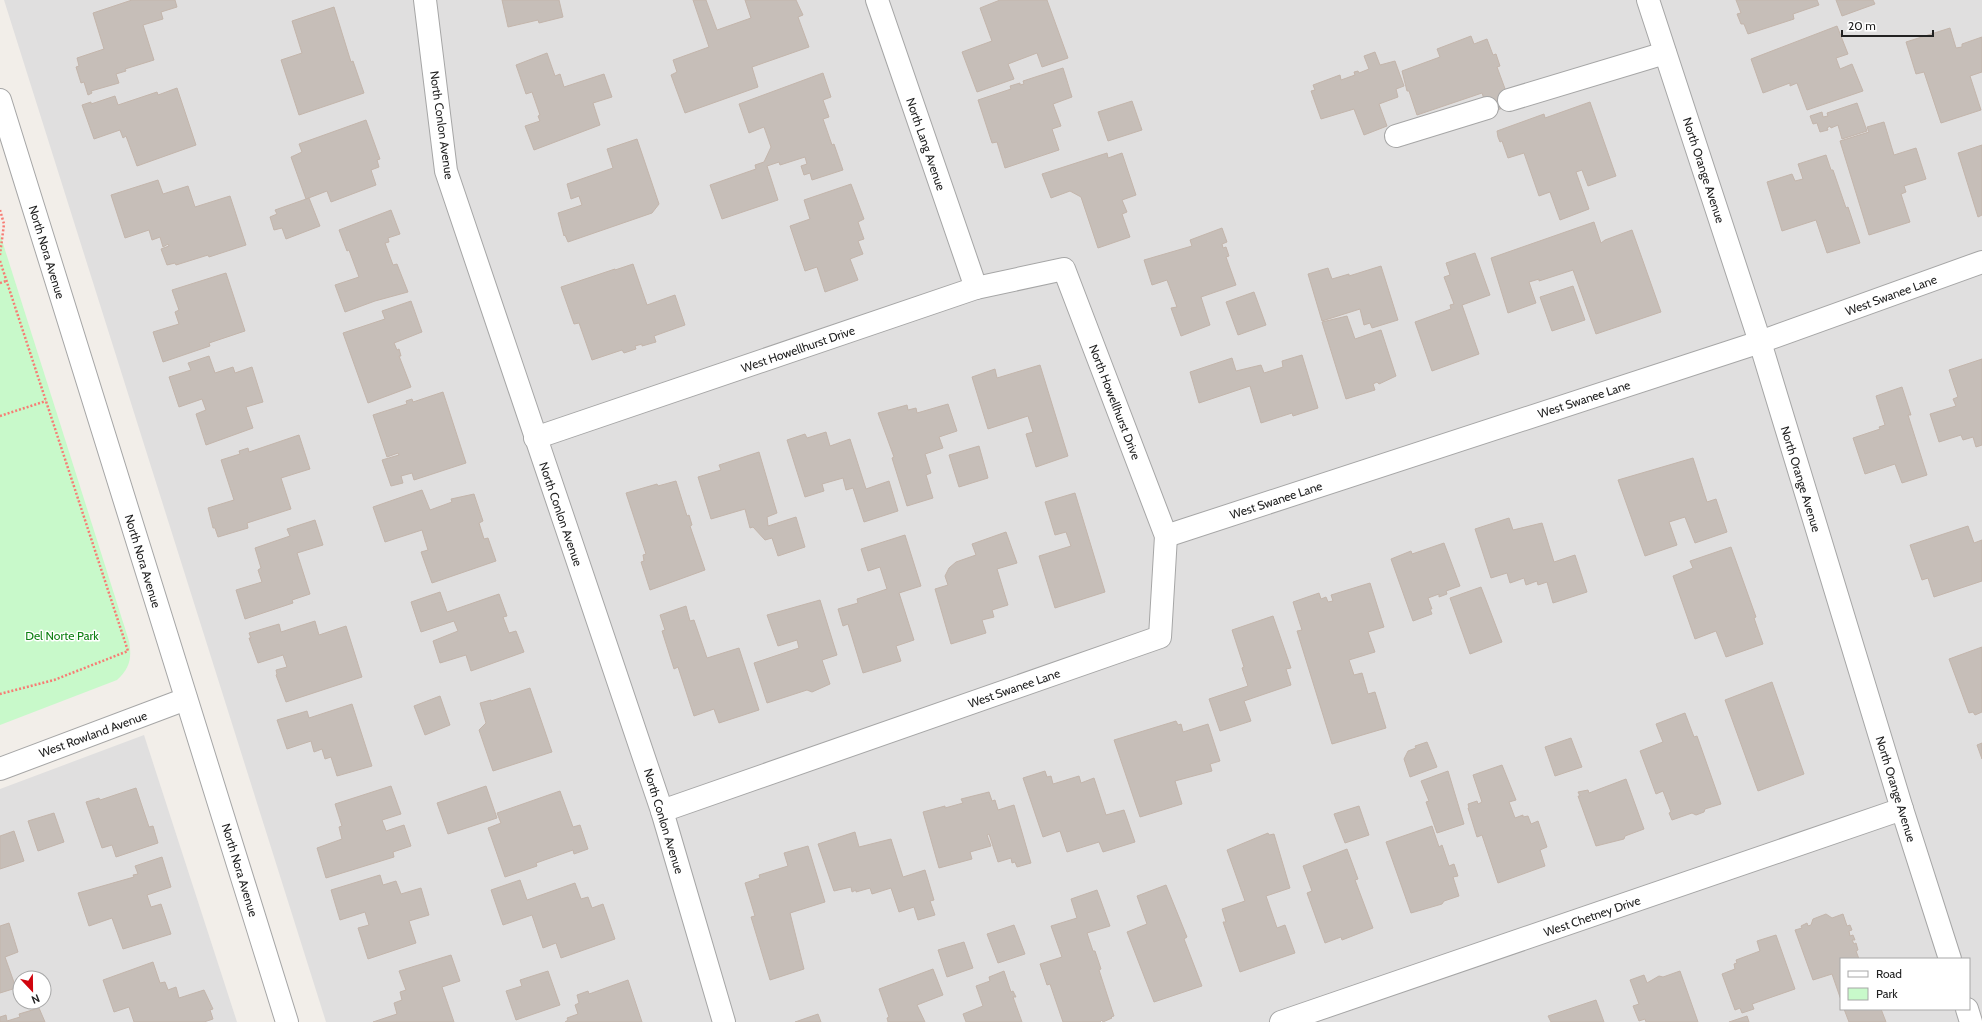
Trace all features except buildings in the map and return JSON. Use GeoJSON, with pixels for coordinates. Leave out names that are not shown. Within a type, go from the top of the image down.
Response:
{"type":"FeatureCollection","features":[{"type":"Feature","properties":{"kind":"street","name":"North Conlon Avenue"},"geometry":{"type":"LineString","coordinates":[[425,0],[446,171],[662,811],[724,1022]]}},
{"type":"Feature","properties":{"kind":"street","name":"North Lang Avenue"},"geometry":{"type":"LineString","coordinates":[[877,0],[976,288]]}},
{"type":"Feature","properties":{"kind":"street","name":"North Orange Avenue"},"geometry":{"type":"LineString","coordinates":[[1648,0],[1760,342],[1902,809],[1950,958]]}},
{"type":"Feature","properties":{"kind":"street"},"geometry":{"type":"LineString","coordinates":[[1509,100],[1665,53]]}},
{"type":"Feature","properties":{"kind":"street","name":"North Nora Avenue"},"geometry":{"type":"LineString","coordinates":[[0,100],[287,1022]]}},
{"type":"Feature","properties":{"kind":"street"},"geometry":{"type":"LineString","coordinates":[[1396,136],[1487,108]]}},
{"type":"Feature","properties":{"kind":"street","name":"West Swanee Lane"},"geometry":{"type":"LineString","coordinates":[[662,811],[1160,636],[1166,536],[1760,342],[1982,262]]}},
{"type":"Feature","properties":{"kind":"street","name":"West Howellhurst Drive"},"geometry":{"type":"LineString","coordinates":[[535,438],[976,288],[1064,269]]}},
{"type":"Feature","properties":{"kind":"street","name":"North Howellhurst Drive"},"geometry":{"type":"LineString","coordinates":[[1064,269],[1166,536]]}},
{"type":"Feature","properties":{"kind":"street","name":"West Rowland Avenue"},"geometry":{"type":"LineString","coordinates":[[0,769],[186,699]]}},
{"type":"Feature","properties":{"kind":"street","name":"West Chetney Drive"},"geometry":{"type":"LineString","coordinates":[[1281,1022],[1902,809]]}},
{"type":"Feature","properties":{"kind":"street"},"geometry":{"type":"LineString","coordinates":[[1967,1010],[1971,1022]]}},
{"type":"Feature","properties":{"kind":"path"},"geometry":{"type":"LineString","coordinates":[[0,210],[4,224],[0,255]]}},
{"type":"Feature","properties":{"kind":"path"},"geometry":{"type":"LineString","coordinates":[[0,261],[128,651],[54,680],[0,694]]}},
{"type":"Feature","properties":{"kind":"path"},"geometry":{"type":"LineString","coordinates":[[0,283],[6,281]]}},
{"type":"Feature","properties":{"kind":"path"},"geometry":{"type":"LineString","coordinates":[[0,416],[46,401]]}},
{"type":"Feature","properties":{"kind":"shaded area"},"geometry":{"type":"Polygon","coordinates":[[[4,0],[1982,0],[1982,1022],[326,1022],[4,0]]]}},
{"type":"Feature","properties":{"kind":"shaded area"},"geometry":{"type":"Polygon","coordinates":[[[144,735],[237,1022],[0,1022],[0,789],[144,735]]]}},
{"type":"Feature","properties":{"kind":"green space","name":"Del Norte Park"},"geometry":{"type":"Polygon","coordinates":[[[0,234],[129,641],[130,658],[125,671],[117,680],[0,725],[0,234]]]}}]}
